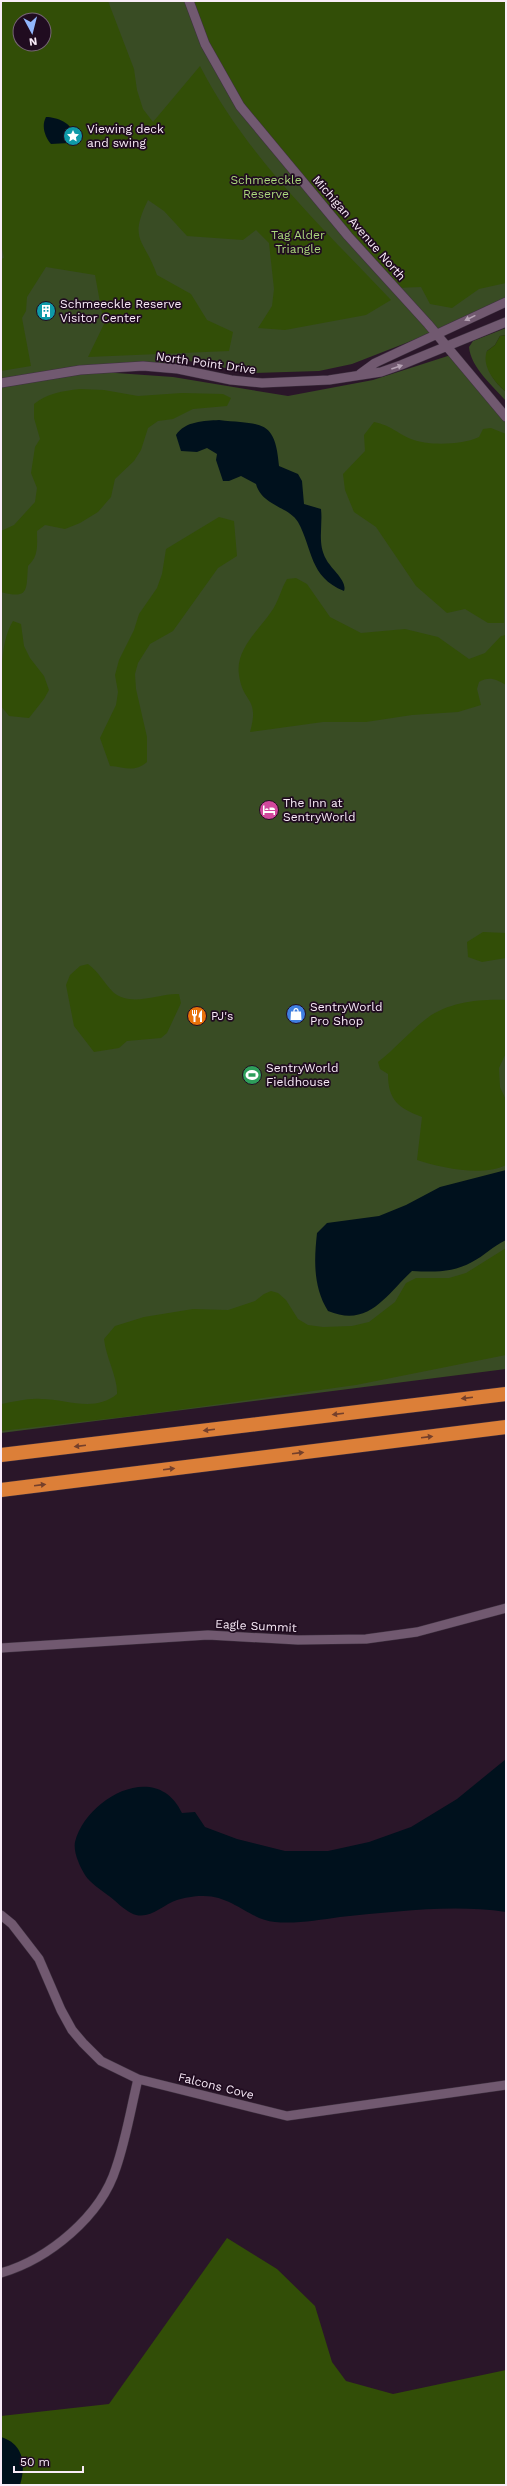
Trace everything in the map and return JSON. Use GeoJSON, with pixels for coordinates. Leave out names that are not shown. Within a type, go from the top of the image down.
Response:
{"type":"FeatureCollection","features":[{"type":"Feature","properties":{"kind":"highway"},"geometry":{"type":"LineString","coordinates":[[1,1456],[506,1394]]}},
{"type":"Feature","properties":{"kind":"highway"},"geometry":{"type":"LineString","coordinates":[[1,1490],[506,1427]]}},
{"type":"Feature","properties":{"kind":"street","name":"Michigan Avenue North"},"geometry":{"type":"LineString","coordinates":[[189,1],[205,44],[240,106],[348,236],[437,334],[506,416]]}},
{"type":"Feature","properties":{"kind":"street","name":"North Point Drive"},"geometry":{"type":"LineString","coordinates":[[359,374],[375,363],[506,302]]}},
{"type":"Feature","properties":{"kind":"street","name":"North Point Drive"},"geometry":{"type":"LineString","coordinates":[[1,383],[109,367],[178,369],[231,380],[262,383],[329,380],[359,374],[381,372],[401,366],[446,345],[506,322]]}},
{"type":"Feature","properties":{"kind":"street","name":"Eagle Summit"},"geometry":{"type":"LineString","coordinates":[[1,1648],[208,1635],[298,1640],[366,1639],[417,1632],[506,1608]]}},
{"type":"Feature","properties":{"kind":"street","name":"Falcons Cove"},"geometry":{"type":"LineString","coordinates":[[1,1915],[12,1924],[39,1959],[61,2010],[72,2030],[101,2062],[138,2079],[287,2116],[506,2085]]}},
{"type":"Feature","properties":{"kind":"street"},"geometry":{"type":"LineString","coordinates":[[1,2273],[16,2268],[43,2255],[70,2235],[104,2193],[116,2168],[138,2079]]}},
{"type":"Feature","properties":{"kind":"green space"},"geometry":{"type":"Polygon","coordinates":[[[1,1],[506,1],[506,304],[352,364],[319,371],[251,373],[189,361],[102,372],[173,377],[288,396],[373,380],[454,354],[506,417],[506,1369],[1,1433],[1,1]]]}},
{"type":"Feature","properties":{"kind":"green space"},"geometry":{"type":"Polygon","coordinates":[[[1,1],[108,1],[134,69],[137,90],[143,109],[153,122],[200,66],[240,131],[263,161],[287,190],[391,300],[366,315],[285,330],[258,328],[272,306],[274,289],[269,243],[256,230],[243,240],[187,236],[164,211],[148,200],[142,213],[139,224],[139,232],[140,239],[157,275],[191,294],[207,320],[233,332],[229,351],[88,357],[104,324],[95,275],[46,267],[27,297],[26,311],[22,318],[31,366],[1,371],[1,259],[4,258],[1,244],[1,1]]]}},
{"type":"Feature","properties":{"kind":"green space"},"geometry":{"type":"Polygon","coordinates":[[[189,1],[506,1],[506,283],[479,289],[452,308],[430,304],[421,287],[395,288],[240,106],[189,1]]]}},
{"type":"Feature","properties":{"kind":"green space"},"geometry":{"type":"Polygon","coordinates":[[[506,328],[506,335],[500,336],[495,345],[487,351],[487,357],[491,374],[506,392],[506,401],[478,369],[469,347],[473,341],[506,328]]]}},
{"type":"Feature","properties":{"kind":"green space"},"geometry":{"type":"Polygon","coordinates":[[[506,335],[506,392],[490,374],[487,368],[486,357],[487,351],[495,345],[500,336],[506,335]]]}},
{"type":"Feature","properties":{"kind":"green space"},"geometry":{"type":"Polygon","coordinates":[[[80,389],[104,390],[138,396],[182,393],[223,394],[231,398],[227,406],[193,409],[173,419],[158,421],[148,428],[141,450],[134,461],[115,479],[111,497],[98,512],[80,523],[65,529],[45,525],[37,531],[37,550],[32,562],[28,566],[25,591],[17,595],[1,592],[1,531],[14,525],[35,502],[37,488],[31,473],[35,447],[40,439],[34,418],[34,404],[45,397],[56,393],[80,389]]]}},
{"type":"Feature","properties":{"kind":"green space"},"geometry":{"type":"Polygon","coordinates":[[[374,422],[389,427],[411,439],[435,444],[472,440],[479,437],[483,429],[491,428],[506,434],[504,623],[488,623],[465,609],[447,613],[416,586],[376,527],[354,512],[345,490],[343,474],[365,451],[364,435],[374,422]]]}},
{"type":"Feature","properties":{"kind":"green space"},"geometry":{"type":"Polygon","coordinates":[[[219,517],[234,521],[237,556],[218,568],[173,631],[150,644],[138,663],[135,674],[136,689],[147,737],[147,762],[134,768],[110,766],[100,738],[116,705],[118,692],[115,675],[119,660],[134,630],[139,614],[157,588],[162,574],[166,549],[219,517]]]}},
{"type":"Feature","properties":{"kind":"green space"},"geometry":{"type":"Polygon","coordinates":[[[296,578],[307,584],[330,617],[361,633],[405,629],[438,637],[469,659],[485,653],[501,636],[506,635],[506,685],[492,679],[486,679],[479,682],[477,689],[481,705],[458,712],[412,715],[366,722],[323,722],[250,732],[253,721],[253,712],[250,701],[241,684],[239,675],[240,657],[249,641],[278,600],[287,579],[296,578]]]}},
{"type":"Feature","properties":{"kind":"green space"},"geometry":{"type":"Polygon","coordinates":[[[13,621],[21,624],[24,646],[30,658],[44,676],[49,690],[29,718],[9,716],[1,706],[3,650],[13,621]]]}},
{"type":"Feature","properties":{"kind":"green space"},"geometry":{"type":"Polygon","coordinates":[[[483,932],[506,933],[506,958],[482,962],[468,957],[467,942],[483,932]]]}},
{"type":"Feature","properties":{"kind":"green space"},"geometry":{"type":"Polygon","coordinates":[[[88,964],[95,970],[113,992],[120,997],[128,999],[145,999],[179,994],[181,1003],[167,1033],[161,1038],[127,1041],[119,1048],[94,1052],[74,1026],[66,985],[70,975],[80,966],[88,964]]]}},
{"type":"Feature","properties":{"kind":"green space"},"geometry":{"type":"Polygon","coordinates":[[[485,1000],[506,1000],[506,1053],[499,1068],[500,1087],[506,1100],[506,1165],[496,1169],[474,1171],[438,1166],[417,1160],[422,1117],[401,1107],[396,1102],[390,1091],[388,1074],[380,1069],[378,1062],[414,1029],[435,1013],[454,1005],[464,1003],[485,1000]]]}},
{"type":"Feature","properties":{"kind":"green space"},"geometry":{"type":"Polygon","coordinates":[[[506,1248],[506,1355],[356,1385],[140,1415],[1,1431],[1,1404],[36,1399],[90,1404],[108,1400],[117,1394],[116,1381],[104,1339],[115,1326],[144,1317],[193,1309],[228,1310],[255,1301],[271,1291],[278,1293],[286,1300],[298,1319],[308,1325],[323,1327],[352,1326],[369,1322],[395,1302],[406,1283],[416,1278],[449,1278],[466,1273],[506,1248]]]}},
{"type":"Feature","properties":{"kind":"green space"},"geometry":{"type":"Polygon","coordinates":[[[227,2238],[277,2269],[315,2306],[332,2362],[346,2381],[393,2394],[506,2370],[506,2485],[1,2485],[1,2416],[109,2404],[227,2238]]]}},
{"type":"Feature","properties":{"kind":"water"},"geometry":{"type":"Polygon","coordinates":[[[46,117],[55,118],[70,127],[74,135],[69,143],[51,144],[44,131],[46,117]]]}},
{"type":"Feature","properties":{"kind":"water"},"geometry":{"type":"Polygon","coordinates":[[[219,420],[255,424],[263,427],[269,432],[274,439],[279,466],[298,474],[302,481],[304,504],[321,509],[321,541],[323,553],[328,563],[341,579],[345,587],[344,591],[324,578],[318,570],[303,532],[294,517],[264,497],[256,484],[241,476],[229,481],[223,481],[216,460],[217,454],[207,448],[197,452],[181,451],[176,435],[180,430],[190,424],[219,420]]]}},
{"type":"Feature","properties":{"kind":"water"},"geometry":{"type":"Polygon","coordinates":[[[506,1170],[506,1240],[465,1266],[450,1270],[412,1271],[385,1299],[366,1312],[355,1315],[342,1315],[328,1311],[323,1302],[317,1283],[315,1263],[317,1233],[327,1223],[379,1216],[406,1205],[440,1187],[506,1170]]]}},
{"type":"Feature","properties":{"kind":"water"},"geometry":{"type":"Polygon","coordinates":[[[506,1759],[506,1912],[444,1909],[402,1911],[308,1921],[275,1922],[257,1917],[223,1899],[202,1896],[177,1900],[155,1912],[137,1915],[125,1909],[90,1881],[83,1872],[76,1855],[75,1842],[82,1826],[93,1811],[107,1799],[123,1791],[140,1787],[156,1789],[171,1797],[182,1813],[195,1812],[205,1827],[237,1839],[285,1851],[328,1851],[369,1842],[411,1827],[457,1799],[506,1759]]]}},
{"type":"Feature","properties":{"kind":"water"},"geometry":{"type":"Polygon","coordinates":[[[1,2437],[9,2440],[19,2450],[23,2463],[20,2485],[1,2485],[1,2437]]]}},
{"type":"Feature","properties":{"kind":"place","name":"Viewing deck and swing"},"geometry":{"type":"Point","coordinates":[73,136]}},
{"type":"Feature","properties":{"kind":"place","name":"Schmeeckle Reserve Visitor Center"},"geometry":{"type":"Point","coordinates":[46,311]}},
{"type":"Feature","properties":{"kind":"place","name":"The Inn at SentryWorld"},"geometry":{"type":"Point","coordinates":[269,810]}},
{"type":"Feature","properties":{"kind":"place","name":"SentryWorld Pro Shop"},"geometry":{"type":"Point","coordinates":[296,1014]}},
{"type":"Feature","properties":{"kind":"place","name":"PJ's"},"geometry":{"type":"Point","coordinates":[197,1016]}},
{"type":"Feature","properties":{"kind":"place","name":"SentryWorld Fieldhouse"},"geometry":{"type":"Point","coordinates":[252,1075]}},
{"type":"Feature","properties":{"kind":"park label","name":"Schmeeckle Reserve"},"geometry":{"type":"Point","coordinates":[266,187]}},
{"type":"Feature","properties":{"kind":"park label","name":"Tag Alder Triangle"},"geometry":{"type":"Point","coordinates":[298,242]}}]}
